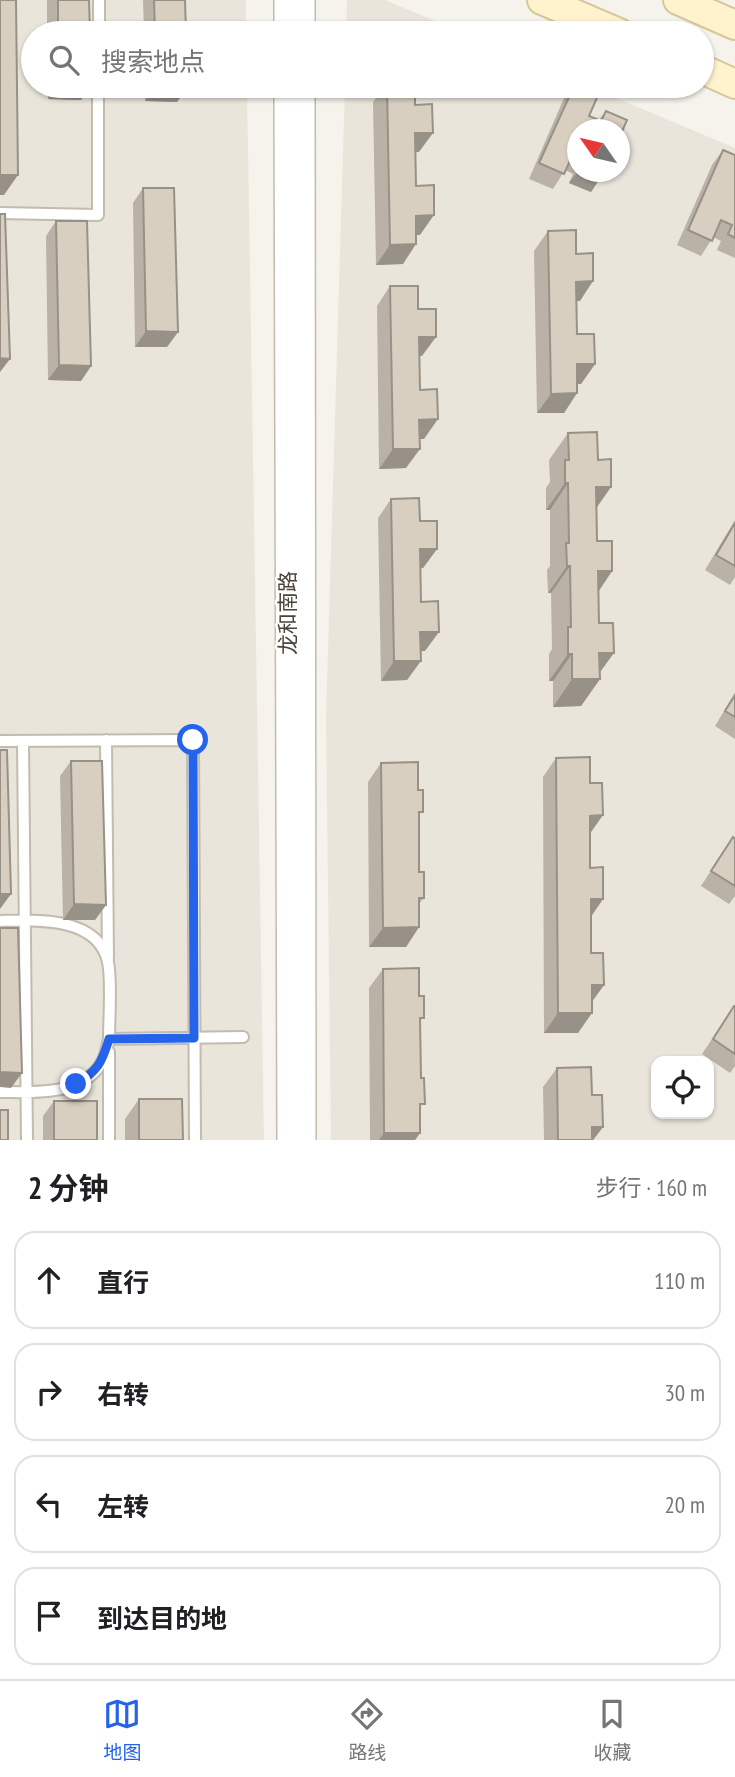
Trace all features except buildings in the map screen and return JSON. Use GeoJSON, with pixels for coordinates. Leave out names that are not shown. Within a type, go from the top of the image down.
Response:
{"type":"FeatureCollection","features":[{"type":"Feature","properties":{"kind":"main road"},"geometry":{"type":"LineString","coordinates":[[542,0],[591,21]]}},
{"type":"Feature","properties":{"kind":"main road"},"geometry":{"type":"LineString","coordinates":[[678,0],[735,25]]}},
{"type":"Feature","properties":{"kind":"main road"},"geometry":{"type":"LineString","coordinates":[[714,74],[735,84]]}},
{"type":"Feature","properties":{"kind":"street"},"geometry":{"type":"LineString","coordinates":[[285,0],[285,21]]}},
{"type":"Feature","properties":{"kind":"street"},"geometry":{"type":"LineString","coordinates":[[304,0],[304,21]]}},
{"type":"Feature","properties":{"kind":"street","name":"龙和南路"},"geometry":{"type":"LineString","coordinates":[[285,98],[288,1140]]}},
{"type":"Feature","properties":{"kind":"street","name":"龙和南路"},"geometry":{"type":"LineString","coordinates":[[304,98],[305,1140]]}},
{"type":"Feature","properties":{"kind":"lane"},"geometry":{"type":"LineString","coordinates":[[99,0],[99,21]]}},
{"type":"Feature","properties":{"kind":"lane"},"geometry":{"type":"LineString","coordinates":[[0,213],[98,215],[99,98]]}},
{"type":"Feature","properties":{"kind":"lane"},"geometry":{"type":"LineString","coordinates":[[106,740],[109,1140]]}},
{"type":"Feature","properties":{"kind":"lane"},"geometry":{"type":"LineString","coordinates":[[0,741],[193,740],[195,1140]]}},
{"type":"Feature","properties":{"kind":"lane"},"geometry":{"type":"LineString","coordinates":[[23,741],[27,1140]]}},
{"type":"Feature","properties":{"kind":"lane"},"geometry":{"type":"LineString","coordinates":[[0,921],[50,920],[80,930],[92,937],[102,948],[108,962]]}},
{"type":"Feature","properties":{"kind":"lane"},"geometry":{"type":"LineString","coordinates":[[109,1039],[243,1037]]}},
{"type":"Feature","properties":{"kind":"lane"},"geometry":{"type":"LineString","coordinates":[[0,1092],[57,1090],[76,1084],[91,1075],[102,1061],[109,1039]]}},
{"type":"Feature","properties":{"kind":"shaded area"},"geometry":{"type":"Polygon","coordinates":[[[0,0],[246,0],[246,21],[21,21],[21,98],[247,98],[264,1140],[0,1140],[0,0]]]}},
{"type":"Feature","properties":{"kind":"shaded area"},"geometry":{"type":"Polygon","coordinates":[[[347,0],[385,0],[435,21],[346,21],[347,0]]]}},
{"type":"Feature","properties":{"kind":"shaded area"},"geometry":{"type":"Polygon","coordinates":[[[345,98],[616,98],[735,148],[735,1140],[331,1140],[326,717],[345,98]]]}},
{"type":"Feature","properties":{"kind":"route"},"geometry":{"type":"LineString","coordinates":[[76,1084],[91,1075],[102,1061],[109,1039],[194,1038],[193,740]]}}]}
